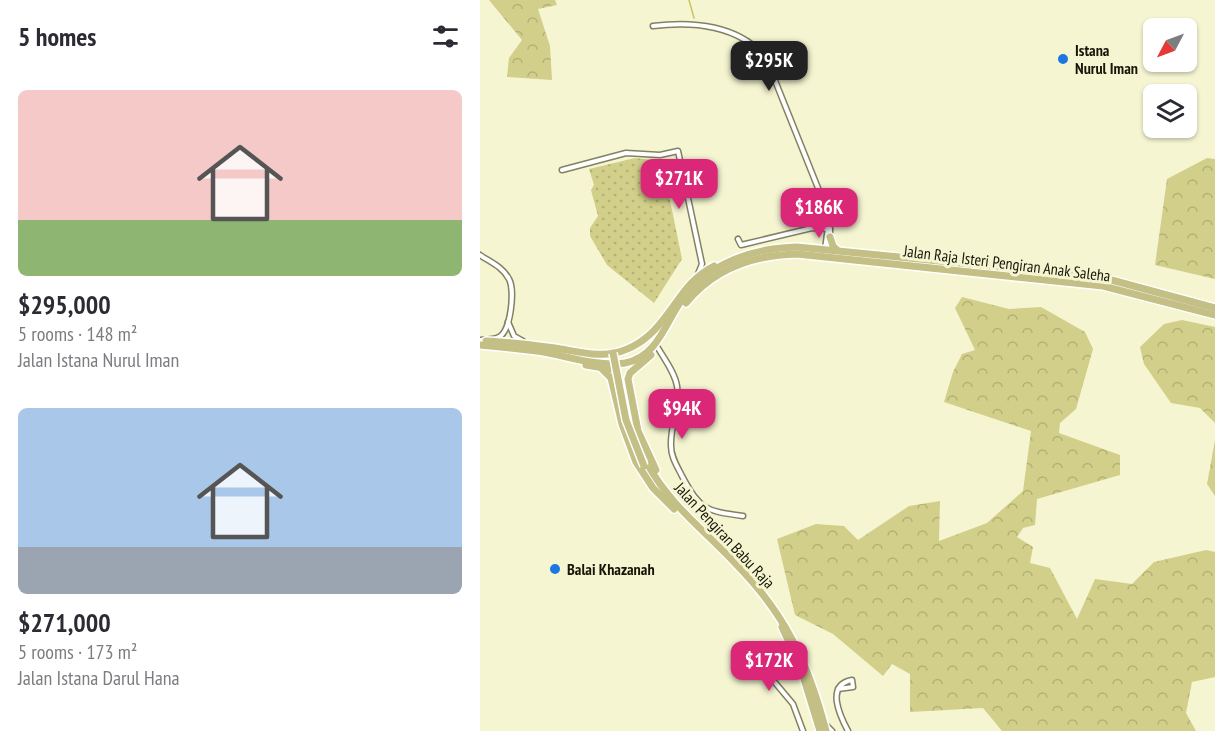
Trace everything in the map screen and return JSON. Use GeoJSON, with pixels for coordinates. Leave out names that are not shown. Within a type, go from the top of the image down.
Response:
{"type":"FeatureCollection","features":[{"type":"Feature","properties":{"kind":"main road"},"geometry":{"type":"LineString","coordinates":[[827,242],[838,251]]}},
{"type":"Feature","properties":{"kind":"main road","name":"Jalan Raja Isteri Pengiran Anak Saleha"},"geometry":{"type":"LineString","coordinates":[[827,242],[838,251],[1096,277],[1215,308]]}},
{"type":"Feature","properties":{"kind":"main road","name":"Jalan Raja Isteri Pengiran Anak Saleha"},"geometry":{"type":"LineString","coordinates":[[480,344],[600,368],[627,367],[651,355],[658,348],[687,301],[706,283],[730,267],[749,260],[827,242]]}},
{"type":"Feature","properties":{"kind":"main road","name":"Jalan Raja Isteri Pengiran Anak Saleha"},"geometry":{"type":"LineString","coordinates":[[480,344],[543,352],[608,364],[630,362],[655,345],[682,300],[696,285],[720,266],[739,257],[772,248],[827,242],[1103,286],[1215,315]]}},
{"type":"Feature","properties":{"kind":"main road"},"geometry":{"type":"LineString","coordinates":[[480,344],[542,346],[592,354],[615,353],[634,346],[651,334],[706,266],[739,257]]}},
{"type":"Feature","properties":{"kind":"main road","name":"Jalan Pengiran Babu Raja"},"geometry":{"type":"LineString","coordinates":[[615,353],[626,420],[646,466],[660,491],[736,566],[773,612],[800,666],[820,731]]}},
{"type":"Feature","properties":{"kind":"main road"},"geometry":{"type":"LineString","coordinates":[[629,387],[630,373],[651,355]]}},
{"type":"Feature","properties":{"kind":"main road"},"geometry":{"type":"LineString","coordinates":[[600,368],[609,374],[614,388]]}},
{"type":"Feature","properties":{"kind":"main road"},"geometry":{"type":"LineString","coordinates":[[619,374],[626,378],[643,445],[676,508],[653,488],[636,462],[622,424],[614,388],[613,379],[619,374]]}},
{"type":"Feature","properties":{"kind":"main road","name":"Jalan Pengiran Babu Raja"},"geometry":{"type":"LineString","coordinates":[[676,508],[737,565],[775,610],[791,634],[806,665],[826,731]]}},
{"type":"Feature","properties":{"kind":"street"},"geometry":{"type":"LineString","coordinates":[[653,26],[725,29],[743,37],[761,52],[773,71],[828,213],[827,242]]}},
{"type":"Feature","properties":{"kind":"street"},"geometry":{"type":"LineString","coordinates":[[562,170],[626,153],[660,155],[678,151],[706,266]]}},
{"type":"Feature","properties":{"kind":"street"},"geometry":{"type":"LineString","coordinates":[[738,239],[741,245],[812,228],[827,242]]}},
{"type":"Feature","properties":{"kind":"street"},"geometry":{"type":"LineString","coordinates":[[480,255],[501,269],[509,279],[512,291],[508,321],[503,334],[480,344]]}},
{"type":"Feature","properties":{"kind":"street"},"geometry":{"type":"LineString","coordinates":[[508,321],[516,338],[542,346]]}},
{"type":"Feature","properties":{"kind":"street"},"geometry":{"type":"LineString","coordinates":[[658,348],[677,385],[677,403],[670,444],[671,452],[688,488],[700,505],[708,509],[743,516]]}},
{"type":"Feature","properties":{"kind":"street"},"geometry":{"type":"LineString","coordinates":[[677,403],[684,404]]}},
{"type":"Feature","properties":{"kind":"street"},"geometry":{"type":"LineString","coordinates":[[746,648],[793,704],[803,731]]}},
{"type":"Feature","properties":{"kind":"street"},"geometry":{"type":"LineString","coordinates":[[838,689],[837,706],[848,731]]}},
{"type":"Feature","properties":{"kind":"street"},"geometry":{"type":"LineString","coordinates":[[823,718],[832,731]]}},
{"type":"Feature","properties":{"kind":"green space"},"geometry":{"type":"Polygon","coordinates":[[[489,0],[555,0],[557,5],[538,9],[550,46],[552,80],[507,77],[509,58],[522,40],[489,0]]]}},
{"type":"Feature","properties":{"kind":"green space"},"geometry":{"type":"Polygon","coordinates":[[[635,158],[662,161],[682,259],[654,303],[607,265],[590,236],[590,228],[598,216],[591,190],[594,185],[589,169],[635,158]]]}},
{"type":"Feature","properties":{"kind":"green space"},"geometry":{"type":"Polygon","coordinates":[[[1207,158],[1215,159],[1215,279],[1155,265],[1167,179],[1207,158]]]}},
{"type":"Feature","properties":{"kind":"green space"},"geometry":{"type":"Polygon","coordinates":[[[962,297],[1009,309],[1041,307],[1085,332],[1093,349],[1076,409],[1060,423],[1059,433],[1120,455],[1120,475],[1037,499],[1035,525],[1023,528],[1017,537],[1033,547],[1030,563],[1050,568],[1077,619],[1095,579],[1132,584],[1154,562],[1206,550],[1215,552],[1215,677],[1192,682],[1186,713],[1196,731],[1002,731],[983,708],[910,712],[910,674],[892,664],[883,676],[833,634],[795,615],[777,539],[816,524],[844,526],[858,540],[909,506],[940,501],[939,541],[987,523],[1023,491],[1031,431],[944,402],[953,372],[962,354],[975,350],[955,308],[962,297]]]}},
{"type":"Feature","properties":{"kind":"green space"},"geometry":{"type":"Polygon","coordinates":[[[1182,320],[1215,327],[1215,423],[1200,408],[1171,403],[1144,364],[1140,347],[1164,324],[1182,320]]]}},
{"type":"Feature","properties":{"kind":"green space"},"geometry":{"type":"Polygon","coordinates":[[[1215,440],[1215,496],[1207,484],[1215,440]]]}},
{"type":"Feature","properties":{"kind":"waterway"},"geometry":{"type":"LineString","coordinates":[[689,0],[694,18]]}},
{"type":"Feature","properties":{"kind":"place","name":"Istana Nurul Iman"},"geometry":{"type":"Point","coordinates":[1063,59]}},
{"type":"Feature","properties":{"kind":"place","name":"Balai Khazanah"},"geometry":{"type":"Point","coordinates":[555,569]}}]}
